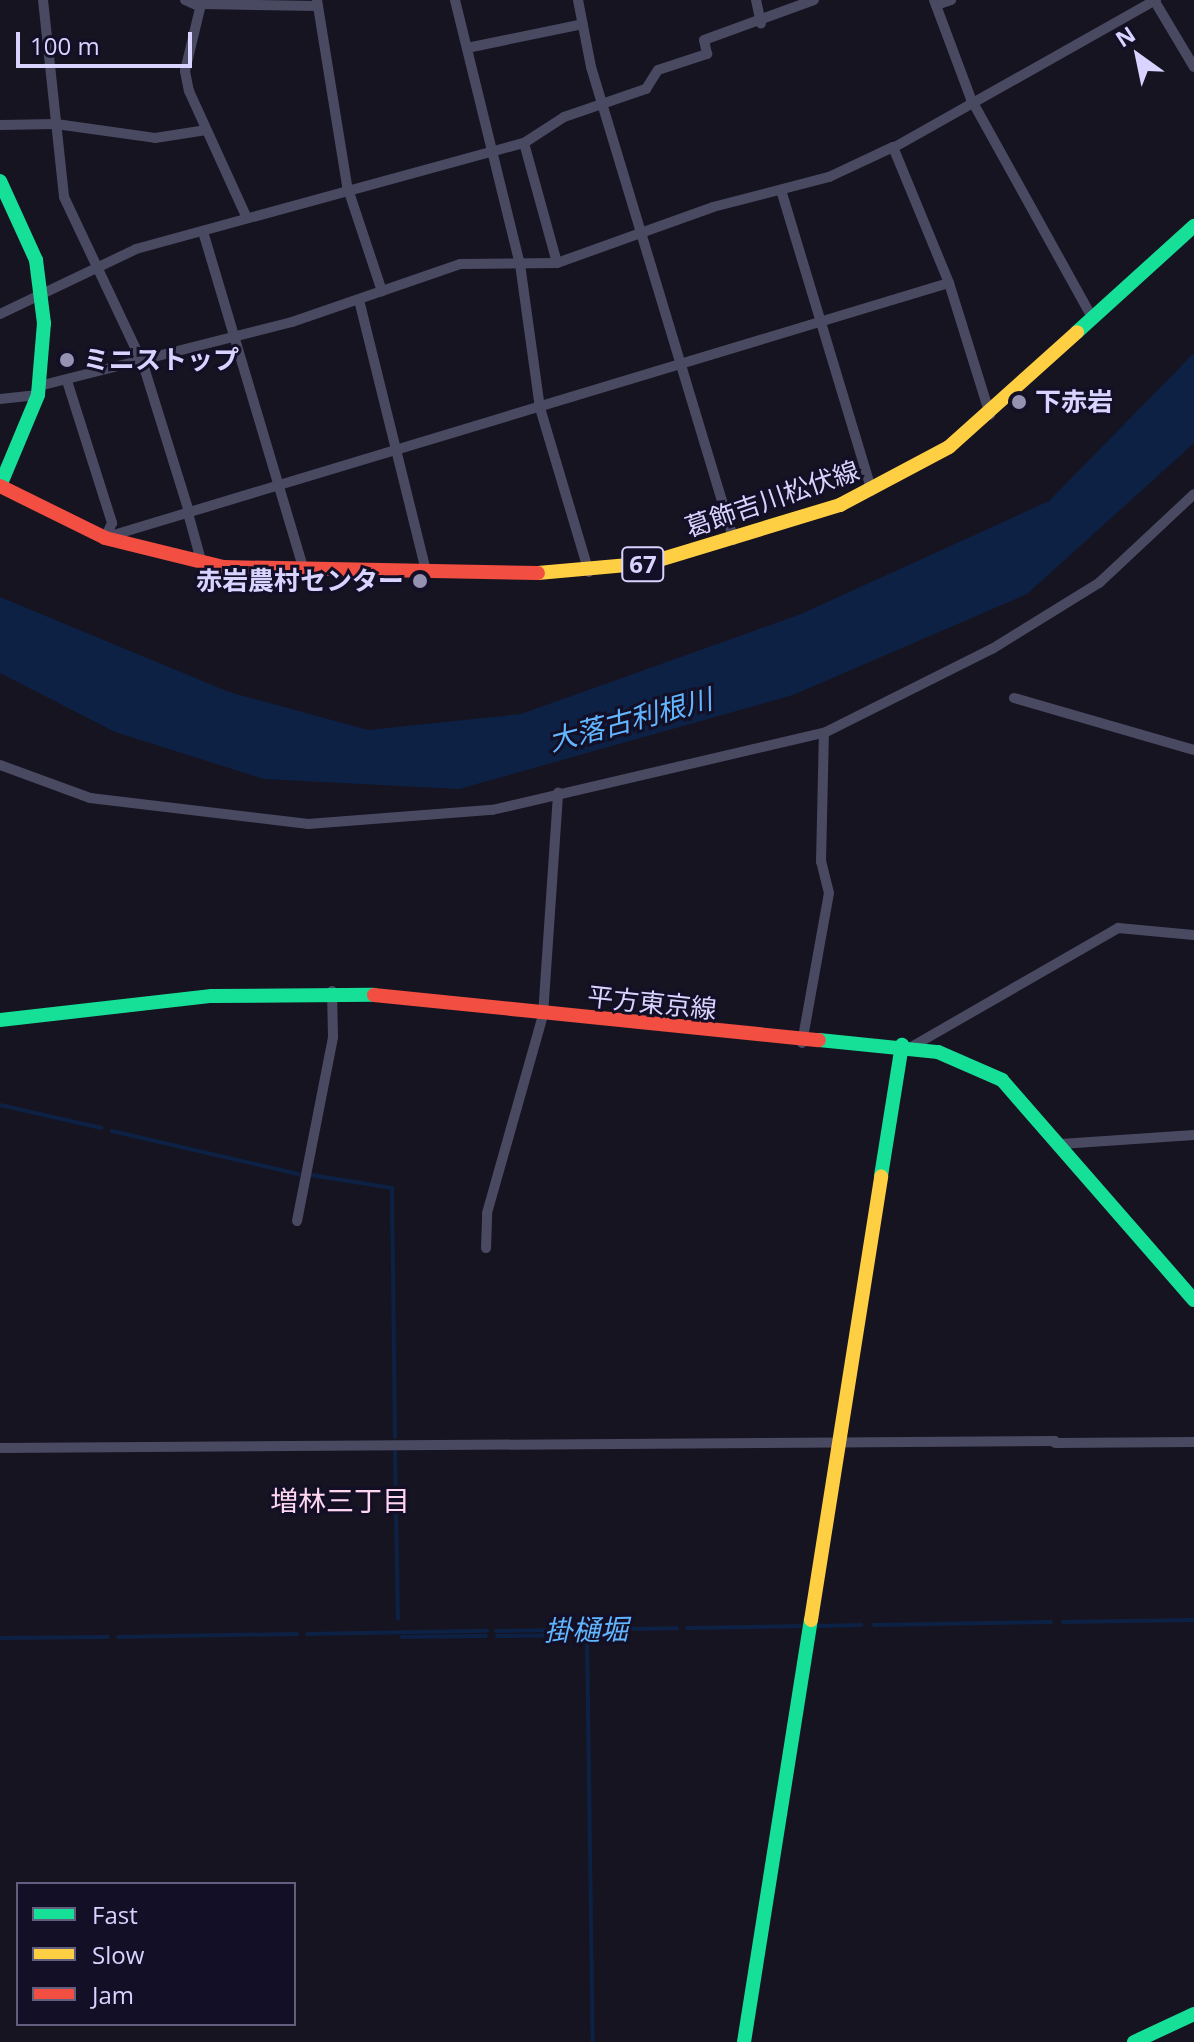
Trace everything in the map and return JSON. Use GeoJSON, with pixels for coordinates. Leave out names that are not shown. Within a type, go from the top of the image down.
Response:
{"type":"FeatureCollection","features":[{"type":"Feature","properties":{"kind":"main road"},"geometry":{"type":"LineString","coordinates":[[0,181],[25,229],[43,290],[39,391],[0,486]]}},
{"type":"Feature","properties":{"kind":"main road","name":"葛飾吉川松伏線"},"geometry":{"type":"LineString","coordinates":[[0,486],[105,538],[202,564],[304,571],[589,572],[734,540],[872,491],[990,415],[1194,226]]}},
{"type":"Feature","properties":{"kind":"main road","name":"平方東京線"},"geometry":{"type":"LineString","coordinates":[[0,1020],[212,996],[332,991],[802,1043],[908,1046],[969,1061],[1002,1080],[1194,1300]]}},
{"type":"Feature","properties":{"kind":"main road"},"geometry":{"type":"LineString","coordinates":[[744,2042],[908,1046]]}},
{"type":"Feature","properties":{"kind":"main road"},"geometry":{"type":"LineString","coordinates":[[1134,2042],[1194,2014]]}},
{"type":"Feature","properties":{"kind":"street"},"geometry":{"type":"LineString","coordinates":[[43,0],[64,197],[143,364],[202,564]]}},
{"type":"Feature","properties":{"kind":"street"},"geometry":{"type":"LineString","coordinates":[[185,0],[201,3],[318,3],[347,186],[382,291]]}},
{"type":"Feature","properties":{"kind":"street"},"geometry":{"type":"LineString","coordinates":[[455,0],[520,264],[540,408],[589,572]]}},
{"type":"Feature","properties":{"kind":"street"},"geometry":{"type":"LineString","coordinates":[[578,0],[603,101],[644,229],[734,540]]}},
{"type":"Feature","properties":{"kind":"street"},"geometry":{"type":"LineString","coordinates":[[756,0],[761,23]]}},
{"type":"Feature","properties":{"kind":"street"},"geometry":{"type":"LineString","coordinates":[[0,314],[98,264],[204,235],[246,216],[347,186],[492,154],[524,143],[603,101],[646,89],[658,70],[707,54],[704,40],[761,23],[814,0]]}},
{"type":"Feature","properties":{"kind":"street"},"geometry":{"type":"LineString","coordinates":[[951,0],[935,3],[971,99],[1094,320]]}},
{"type":"Feature","properties":{"kind":"street"},"geometry":{"type":"LineString","coordinates":[[0,399],[68,384],[239,336],[359,300],[460,264],[557,263],[644,229],[781,190],[893,148],[971,99],[1155,0],[1194,67]]}},
{"type":"Feature","properties":{"kind":"street"},"geometry":{"type":"LineString","coordinates":[[201,3],[185,71],[206,130],[246,216]]}},
{"type":"Feature","properties":{"kind":"street"},"geometry":{"type":"LineString","coordinates":[[467,48],[583,24]]}},
{"type":"Feature","properties":{"kind":"street"},"geometry":{"type":"LineString","coordinates":[[0,125],[56,124],[155,138],[206,130]]}},
{"type":"Feature","properties":{"kind":"street"},"geometry":{"type":"LineString","coordinates":[[524,143],[557,263]]}},
{"type":"Feature","properties":{"kind":"street"},"geometry":{"type":"LineString","coordinates":[[893,148],[949,283],[990,415]]}},
{"type":"Feature","properties":{"kind":"street"},"geometry":{"type":"LineString","coordinates":[[781,190],[872,491]]}},
{"type":"Feature","properties":{"kind":"street"},"geometry":{"type":"LineString","coordinates":[[204,235],[239,336],[304,571]]}},
{"type":"Feature","properties":{"kind":"street"},"geometry":{"type":"LineString","coordinates":[[105,538],[949,283]]}},
{"type":"Feature","properties":{"kind":"street"},"geometry":{"type":"LineString","coordinates":[[359,300],[400,449],[426,571]]}},
{"type":"Feature","properties":{"kind":"street"},"geometry":{"type":"LineString","coordinates":[[68,384],[112,523],[105,538]]}},
{"type":"Feature","properties":{"kind":"street"},"geometry":{"type":"LineString","coordinates":[[0,765],[90,798],[308,824],[492,810],[824,733],[992,649],[1099,583],[1194,494]]}},
{"type":"Feature","properties":{"kind":"street"},"geometry":{"type":"LineString","coordinates":[[1014,698],[1194,750]]}},
{"type":"Feature","properties":{"kind":"street"},"geometry":{"type":"LineString","coordinates":[[802,1043],[829,893],[821,862],[824,733]]}},
{"type":"Feature","properties":{"kind":"street"},"geometry":{"type":"LineString","coordinates":[[486,1248],[487,1213],[543,1015],[558,793]]}},
{"type":"Feature","properties":{"kind":"street"},"geometry":{"type":"LineString","coordinates":[[908,1046],[1118,928],[1194,935]]}},
{"type":"Feature","properties":{"kind":"street"},"geometry":{"type":"LineString","coordinates":[[297,1221],[333,1037],[332,991]]}},
{"type":"Feature","properties":{"kind":"street"},"geometry":{"type":"LineString","coordinates":[[1061,1144],[1194,1135]]}},
{"type":"Feature","properties":{"kind":"street"},"geometry":{"type":"LineString","coordinates":[[0,1448],[1194,1442]]}},
{"type":"Feature","properties":{"kind":"water","name":"大落古利根川"},"geometry":{"type":"Polygon","coordinates":[[[1194,353],[1194,443],[1027,594],[793,695],[459,789],[264,779],[115,732],[0,673],[0,597],[229,692],[368,730],[521,714],[801,614],[1049,501],[1194,353]]]}},
{"type":"Feature","properties":{"kind":"waterway"},"geometry":{"type":"LineString","coordinates":[[0,1105],[101,1128]]}},
{"type":"Feature","properties":{"kind":"waterway"},"geometry":{"type":"LineString","coordinates":[[112,1131],[298,1174]]}},
{"type":"Feature","properties":{"kind":"waterway"},"geometry":{"type":"LineString","coordinates":[[311,1175],[392,1188],[395,1437]]}},
{"type":"Feature","properties":{"kind":"waterway"},"geometry":{"type":"LineString","coordinates":[[395,1452],[398,1619]]}},
{"type":"Feature","properties":{"kind":"waterway","name":"掛樋堀"},"geometry":{"type":"LineString","coordinates":[[1063,1622],[1194,1620]]}},
{"type":"Feature","properties":{"kind":"waterway","name":"掛樋堀"},"geometry":{"type":"LineString","coordinates":[[874,1625],[1051,1622]]}},
{"type":"Feature","properties":{"kind":"waterway","name":"掛樋堀"},"geometry":{"type":"LineString","coordinates":[[819,1626],[861,1625]]}},
{"type":"Feature","properties":{"kind":"waterway","name":"掛樋堀"},"geometry":{"type":"LineString","coordinates":[[687,1628],[800,1626]]}},
{"type":"Feature","properties":{"kind":"waterway","name":"掛樋堀"},"geometry":{"type":"LineString","coordinates":[[496,1631],[677,1628]]}},
{"type":"Feature","properties":{"kind":"waterway","name":"掛樋堀"},"geometry":{"type":"LineString","coordinates":[[307,1634],[487,1631]]}},
{"type":"Feature","properties":{"kind":"waterway","name":"掛樋堀"},"geometry":{"type":"LineString","coordinates":[[118,1637],[297,1634]]}},
{"type":"Feature","properties":{"kind":"waterway"},"geometry":{"type":"LineString","coordinates":[[497,1636],[587,1635],[593,2042]]}},
{"type":"Feature","properties":{"kind":"waterway"},"geometry":{"type":"LineString","coordinates":[[402,1637],[486,1636]]}},
{"type":"Feature","properties":{"kind":"waterway","name":"掛樋堀"},"geometry":{"type":"LineString","coordinates":[[0,1638],[108,1637]]}},
{"type":"Feature","properties":{"kind":"traffic: fast"},"geometry":{"type":"LineString","coordinates":[[0,181],[36,260],[44,323],[38,395],[0,486]]}},
{"type":"Feature","properties":{"kind":"traffic: fast"},"geometry":{"type":"LineString","coordinates":[[1077,332],[1194,226]]}},
{"type":"Feature","properties":{"kind":"traffic: fast"},"geometry":{"type":"LineString","coordinates":[[0,1020],[212,996],[374,995]]}},
{"type":"Feature","properties":{"kind":"traffic: fast"},"geometry":{"type":"LineString","coordinates":[[819,1040],[938,1052],[1002,1080],[1194,1300]]}},
{"type":"Feature","properties":{"kind":"traffic: fast"},"geometry":{"type":"LineString","coordinates":[[881,1176],[902,1045]]}},
{"type":"Feature","properties":{"kind":"traffic: fast"},"geometry":{"type":"LineString","coordinates":[[744,2042],[811,1620]]}},
{"type":"Feature","properties":{"kind":"traffic: fast"},"geometry":{"type":"LineString","coordinates":[[1134,2042],[1194,2014]]}},
{"type":"Feature","properties":{"kind":"traffic: slow"},"geometry":{"type":"LineString","coordinates":[[538,573],[649,563],[840,505],[949,447],[1077,332]]}},
{"type":"Feature","properties":{"kind":"traffic: slow"},"geometry":{"type":"LineString","coordinates":[[811,1620],[881,1176]]}},
{"type":"Feature","properties":{"kind":"traffic: jam"},"geometry":{"type":"LineString","coordinates":[[0,486],[105,538],[223,567],[538,573]]}},
{"type":"Feature","properties":{"kind":"traffic: jam"},"geometry":{"type":"LineString","coordinates":[[374,995],[819,1040]]}},
{"type":"Feature","properties":{"kind":"place","name":"ミニストップ"},"geometry":{"type":"Point","coordinates":[67,360]}},
{"type":"Feature","properties":{"kind":"place","name":"下赤岩"},"geometry":{"type":"Point","coordinates":[1019,402]}},
{"type":"Feature","properties":{"kind":"place","name":"赤岩農村センター"},"geometry":{"type":"Point","coordinates":[420,581]}},
{"type":"Feature","properties":{"kind":"district","name":"増林三丁目"},"geometry":{"type":"Point","coordinates":[340,1500]}}]}
